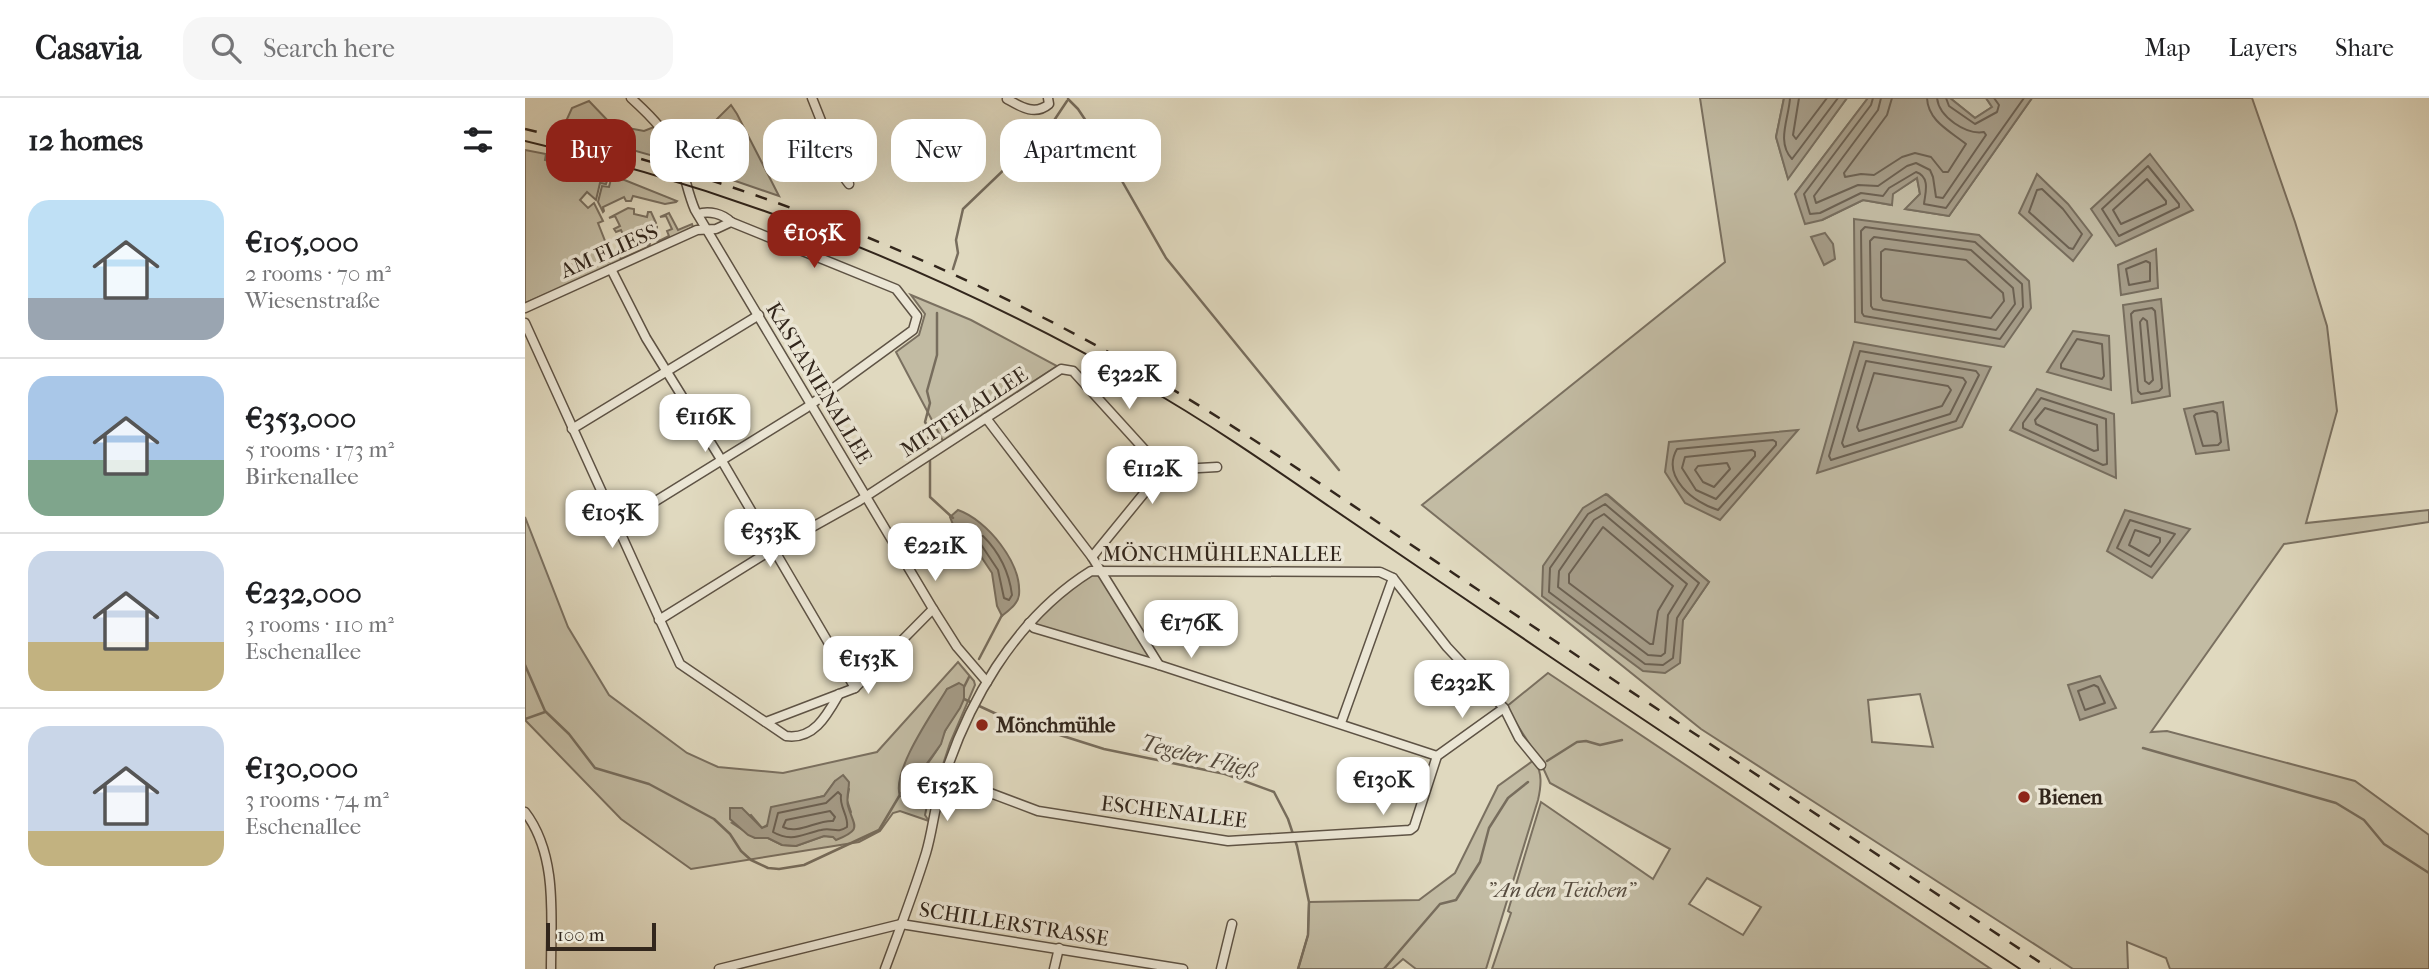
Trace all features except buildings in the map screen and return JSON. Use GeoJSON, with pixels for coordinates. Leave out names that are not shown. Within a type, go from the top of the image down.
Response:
{"type":"FeatureCollection","features":[{"type":"Feature","properties":{"kind":"street","name":"KASTANIENALLEE"},"geometry":{"type":"LineString","coordinates":[[631,98],[659,124],[680,163],[685,186],[698,214],[933,610],[957,647],[987,682]]}},
{"type":"Feature","properties":{"kind":"street"},"geometry":{"type":"LineString","coordinates":[[812,98],[843,176],[849,184]]}},
{"type":"Feature","properties":{"kind":"street"},"geometry":{"type":"LineString","coordinates":[[1006,98],[1034,111],[1049,104],[1048,98]]}},
{"type":"Feature","properties":{"kind":"street"},"geometry":{"type":"LineString","coordinates":[[617,525],[811,404],[913,330],[917,316],[908,301],[896,289],[731,222],[719,214],[698,214]]}},
{"type":"Feature","properties":{"kind":"street","name":"AM FLIESS"},"geometry":{"type":"LineString","coordinates":[[525,308],[698,230],[716,229],[731,222]]}},
{"type":"Feature","properties":{"kind":"street"},"geometry":{"type":"LineString","coordinates":[[611,269],[646,338],[722,461],[855,688]]}},
{"type":"Feature","properties":{"kind":"street"},"geometry":{"type":"LineString","coordinates":[[572,429],[759,315]]}},
{"type":"Feature","properties":{"kind":"street"},"geometry":{"type":"LineString","coordinates":[[525,323],[680,664],[786,736],[808,734],[828,712],[839,694]]}},
{"type":"Feature","properties":{"kind":"street","name":"MITTELALLEE"},"geometry":{"type":"LineString","coordinates":[[659,621],[773,549],[866,496],[1061,369],[1073,371],[1163,470]]}},
{"type":"Feature","properties":{"kind":"street"},"geometry":{"type":"LineString","coordinates":[[986,418],[1092,557],[1159,665]]}},
{"type":"Feature","properties":{"kind":"street"},"geometry":{"type":"LineString","coordinates":[[1092,557],[1163,470],[1217,467]]}},
{"type":"Feature","properties":{"kind":"street","name":"MÖNCHMÜHLENALLEE"},"geometry":{"type":"LineString","coordinates":[[885,969],[926,852],[945,776],[972,709],[987,682],[1028,624],[1075,581],[1091,571],[1380,572],[1392,578]]}},
{"type":"Feature","properties":{"kind":"street"},"geometry":{"type":"LineString","coordinates":[[1392,578],[1447,647],[1504,708],[1519,738],[1541,765]]}},
{"type":"Feature","properties":{"kind":"street"},"geometry":{"type":"LineString","coordinates":[[1341,723],[1392,578]]}},
{"type":"Feature","properties":{"kind":"street"},"geometry":{"type":"LineString","coordinates":[[766,722],[855,688],[933,610]]}},
{"type":"Feature","properties":{"kind":"street"},"geometry":{"type":"LineString","coordinates":[[1028,624],[1437,756],[1504,708]]}},
{"type":"Feature","properties":{"kind":"street","name":"ESCHENALLEE"},"geometry":{"type":"LineString","coordinates":[[945,776],[1038,811],[1228,841],[1293,839],[1410,830],[1414,827],[1437,756]]}},
{"type":"Feature","properties":{"kind":"street"},"geometry":{"type":"LineString","coordinates":[[525,812],[543,845],[548,866],[551,969]]}},
{"type":"Feature","properties":{"kind":"street","name":"SCHILLERSTRASSE"},"geometry":{"type":"LineString","coordinates":[[719,969],[901,924],[1183,969]]}},
{"type":"Feature","properties":{"kind":"street"},"geometry":{"type":"LineString","coordinates":[[1221,969],[1232,924]]}},
{"type":"Feature","properties":{"kind":"street"},"geometry":{"type":"LineString","coordinates":[[1054,969],[1059,948]]}},
{"type":"Feature","properties":{"kind":"green space"},"geometry":{"type":"Polygon","coordinates":[[[1700,98],[1784,98],[1776,137],[1788,178],[1847,98],[1868,98],[1795,194],[1822,220],[1863,200],[1892,205],[1892,194],[1917,178],[1920,194],[1906,209],[1949,216],[2032,98],[2252,98],[2327,326],[2337,411],[2306,523],[2429,510],[2429,522],[2284,544],[2151,732],[2167,731],[2355,781],[2429,835],[2429,969],[2170,969],[2166,958],[2127,942],[2128,969],[2073,969],[1701,729],[1422,505],[1725,262],[1700,98]],[[1607,494],[1683,620],[1709,582],[1607,494]],[[1920,694],[1868,700],[1872,742],[1933,747],[1920,694]]]}},
{"type":"Feature","properties":{"kind":"green space"},"geometry":{"type":"Polygon","coordinates":[[[1950,98],[1986,98],[1992,107],[1975,118],[1950,98]]]}},
{"type":"Feature","properties":{"kind":"green space"},"geometry":{"type":"Polygon","coordinates":[[[589,101],[606,119],[567,119],[572,108],[589,101]]]}},
{"type":"Feature","properties":{"kind":"green space"},"geometry":{"type":"Polygon","coordinates":[[[731,105],[740,119],[717,119],[731,105]]]}},
{"type":"Feature","properties":{"kind":"green space"},"geometry":{"type":"Polygon","coordinates":[[[650,129],[650,155],[636,151],[636,130],[650,129]]]}},
{"type":"Feature","properties":{"kind":"green space"},"geometry":{"type":"Polygon","coordinates":[[[749,137],[763,165],[763,182],[772,182],[779,196],[738,182],[749,182],[749,137]]]}},
{"type":"Feature","properties":{"kind":"green space"},"geometry":{"type":"Polygon","coordinates":[[[525,150],[546,154],[546,182],[607,182],[600,183],[596,200],[587,192],[580,200],[588,208],[594,203],[603,221],[598,223],[611,256],[618,254],[621,259],[648,247],[647,241],[650,243],[649,250],[525,303],[525,150]]]}},
{"type":"Feature","properties":{"kind":"green space"},"geometry":{"type":"Polygon","coordinates":[[[610,182],[630,182],[677,201],[665,204],[633,196],[631,201],[626,201],[624,197],[603,207],[603,212],[598,202],[602,186],[609,187],[610,182]]]}},
{"type":"Feature","properties":{"kind":"green space"},"geometry":{"type":"Polygon","coordinates":[[[628,208],[634,209],[634,214],[647,217],[648,212],[651,212],[656,223],[652,226],[657,229],[652,231],[650,226],[640,231],[642,236],[637,237],[635,233],[624,237],[621,230],[616,232],[614,229],[620,226],[615,216],[609,218],[628,208]]]}},
{"type":"Feature","properties":{"kind":"green space"},"geometry":{"type":"Polygon","coordinates":[[[669,213],[678,230],[692,224],[693,227],[660,244],[656,240],[657,236],[659,241],[669,236],[667,231],[672,229],[666,216],[660,217],[669,213]]]}},
{"type":"Feature","properties":{"kind":"green space"},"geometry":{"type":"Polygon","coordinates":[[[911,295],[971,320],[1057,366],[943,441],[896,352],[919,335],[925,314],[911,295]]]}},
{"type":"Feature","properties":{"kind":"green space"},"geometry":{"type":"Polygon","coordinates":[[[525,517],[568,627],[609,695],[687,753],[718,767],[783,773],[877,752],[958,662],[975,685],[950,743],[935,789],[930,791],[925,815],[929,821],[900,811],[893,813],[880,831],[859,842],[691,869],[621,819],[525,720],[525,517]],[[964,686],[947,689],[910,794],[940,745],[960,705],[964,686]],[[835,781],[824,796],[762,828],[751,815],[732,823],[755,838],[768,838],[782,845],[796,846],[824,836],[833,837],[851,812],[847,800],[849,789],[835,781]]]}},
{"type":"Feature","properties":{"kind":"green space"},"geometry":{"type":"Polygon","coordinates":[[[1091,572],[1101,573],[1158,664],[1029,623],[1091,572]]]}},
{"type":"Feature","properties":{"kind":"green space","name":"\"An den Teichen\""},"geometry":{"type":"Polygon","coordinates":[[[1548,673],[1991,969],[1492,969],[1511,913],[1508,911],[1541,802],[1653,879],[1670,849],[1550,783],[1539,759],[1506,707],[1548,673]],[[1707,878],[1689,904],[1743,935],[1761,907],[1707,878]]]}},
{"type":"Feature","properties":{"kind":"green space"},"geometry":{"type":"Polygon","coordinates":[[[1534,760],[1540,775],[1538,800],[1486,969],[1416,969],[1403,959],[1392,969],[1298,969],[1308,935],[1309,902],[1419,900],[1455,873],[1498,786],[1534,760]]]}},
{"type":"Feature","properties":{"kind":"water"},"geometry":{"type":"Polygon","coordinates":[[[1784,98],[1847,98],[1788,179],[1776,137],[1784,98]]]}},
{"type":"Feature","properties":{"kind":"water"},"geometry":{"type":"Polygon","coordinates":[[[1868,98],[1950,98],[1975,118],[1992,107],[1986,98],[2032,98],[1949,216],[1905,209],[1920,194],[1917,178],[1893,194],[1892,205],[1863,200],[1822,220],[1805,224],[1795,194],[1868,98]]]}},
{"type":"Feature","properties":{"kind":"water"},"geometry":{"type":"Polygon","coordinates":[[[2150,154],[2193,210],[2116,246],[2091,209],[2150,154]]]}},
{"type":"Feature","properties":{"kind":"water"},"geometry":{"type":"Polygon","coordinates":[[[2037,174],[2068,204],[2092,235],[2073,261],[2019,213],[2037,174]]]}},
{"type":"Feature","properties":{"kind":"water"},"geometry":{"type":"Polygon","coordinates":[[[1854,219],[1979,235],[2029,281],[2031,308],[2004,347],[1855,322],[1854,219]]]}},
{"type":"Feature","properties":{"kind":"water"},"geometry":{"type":"Polygon","coordinates":[[[1825,233],[1833,244],[1835,259],[1824,265],[1811,237],[1825,233]]]}},
{"type":"Feature","properties":{"kind":"water"},"geometry":{"type":"Polygon","coordinates":[[[2156,249],[2158,288],[2121,295],[2118,265],[2156,249]]]}},
{"type":"Feature","properties":{"kind":"water"},"geometry":{"type":"Polygon","coordinates":[[[2161,299],[2170,396],[2132,403],[2123,305],[2161,299]]]}},
{"type":"Feature","properties":{"kind":"water"},"geometry":{"type":"Polygon","coordinates":[[[2073,331],[2109,336],[2111,390],[2047,372],[2073,331]]]}},
{"type":"Feature","properties":{"kind":"water"},"geometry":{"type":"Polygon","coordinates":[[[1854,342],[1991,367],[1962,427],[1817,473],[1854,342]]]}},
{"type":"Feature","properties":{"kind":"water"},"geometry":{"type":"Polygon","coordinates":[[[2037,389],[2114,414],[2116,478],[2010,430],[2037,389]]]}},
{"type":"Feature","properties":{"kind":"water"},"geometry":{"type":"Polygon","coordinates":[[[2223,402],[2229,450],[2196,454],[2184,409],[2223,402]]]}},
{"type":"Feature","properties":{"kind":"water"},"geometry":{"type":"Polygon","coordinates":[[[1798,430],[1720,520],[1685,503],[1665,472],[1669,442],[1798,430]]]}},
{"type":"Feature","properties":{"kind":"water"},"geometry":{"type":"Polygon","coordinates":[[[1606,494],[1709,582],[1683,620],[1680,663],[1665,673],[1643,671],[1542,596],[1543,566],[1583,508],[1606,494]]]}},
{"type":"Feature","properties":{"kind":"water"},"geometry":{"type":"Polygon","coordinates":[[[958,510],[969,515],[991,533],[1001,544],[1015,570],[1019,595],[1013,607],[1002,616],[997,606],[992,573],[970,540],[954,527],[950,517],[958,510]]]}},
{"type":"Feature","properties":{"kind":"water"},"geometry":{"type":"Polygon","coordinates":[[[2125,510],[2190,529],[2152,578],[2107,551],[2125,510]]]}},
{"type":"Feature","properties":{"kind":"water"},"geometry":{"type":"Polygon","coordinates":[[[2100,676],[2116,708],[2080,720],[2068,685],[2100,676]]]}},
{"type":"Feature","properties":{"kind":"water"},"geometry":{"type":"Polygon","coordinates":[[[959,683],[964,686],[964,699],[960,708],[945,731],[941,744],[915,780],[910,794],[900,796],[902,772],[915,741],[947,689],[959,683]]]}},
{"type":"Feature","properties":{"kind":"water"},"geometry":{"type":"Polygon","coordinates":[[[843,775],[849,782],[847,803],[854,827],[850,833],[836,840],[824,836],[796,846],[782,845],[768,838],[748,835],[730,819],[730,808],[742,808],[762,828],[767,826],[771,807],[824,796],[843,775]]]}},
{"type":"Feature","properties":{"kind":"waterway"},"geometry":{"type":"LineString","coordinates":[[1068,99],[1098,139],[1166,258],[1339,470]]}},
{"type":"Feature","properties":{"kind":"waterway"},"geometry":{"type":"LineString","coordinates":[[1055,119],[1067,101]]}},
{"type":"Feature","properties":{"kind":"waterway"},"geometry":{"type":"LineString","coordinates":[[953,269],[958,253],[956,240],[963,209],[1000,173]]}},
{"type":"Feature","properties":{"kind":"waterway"},"geometry":{"type":"LineString","coordinates":[[929,450],[926,442],[931,432],[925,422],[930,403],[927,391],[937,355],[937,313]]}},
{"type":"Feature","properties":{"kind":"waterway"},"geometry":{"type":"LineString","coordinates":[[930,461],[930,497],[953,518]]}},
{"type":"Feature","properties":{"kind":"waterway"},"geometry":{"type":"LineString","coordinates":[[979,659],[1002,615]]}},
{"type":"Feature","properties":{"kind":"waterway","name":"Tegeler Fließ"},"geometry":{"type":"LineString","coordinates":[[525,665],[545,711],[569,734],[595,768],[649,784],[714,819],[730,834],[741,851],[751,860],[768,868],[804,865],[879,830],[901,793]]}},
{"type":"Feature","properties":{"kind":"waterway"},"geometry":{"type":"LineString","coordinates":[[964,687],[969,677]]}},
{"type":"Feature","properties":{"kind":"waterway","name":"Tegeler Fließ"},"geometry":{"type":"LineString","coordinates":[[964,699],[1003,717],[1104,749],[1225,774],[1274,792],[1288,819],[1297,846],[1309,902],[1308,935],[1298,969]]}},
{"type":"Feature","properties":{"kind":"waterway"},"geometry":{"type":"LineString","coordinates":[[525,719],[545,712]]}},
{"type":"Feature","properties":{"kind":"waterway"},"geometry":{"type":"LineString","coordinates":[[1547,761],[1577,742],[1586,741],[1600,745],[1622,740]]}},
{"type":"Feature","properties":{"kind":"waterway"},"geometry":{"type":"LineString","coordinates":[[2143,748],[2336,803],[2364,820],[2384,844],[2429,873]]}},
{"type":"Feature","properties":{"kind":"waterway"},"geometry":{"type":"LineString","coordinates":[[1384,969],[1440,904],[1456,900],[1480,862],[1489,828],[1508,798],[1528,782]]}},
{"type":"Feature","properties":{"kind":"tram line"},"geometry":{"type":"LineString","coordinates":[[525,141],[686,185],[843,240],[995,308],[1142,385],[1237,444],[1610,697],[2020,969]]}},
{"type":"Feature","properties":{"kind":"railway"},"geometry":{"type":"LineString","coordinates":[[525,129],[674,169],[819,218],[961,278],[1099,347],[1204,408],[1306,474],[2050,969]]}},
{"type":"Feature","properties":{"kind":"place","name":"Mönchmühle"},"geometry":{"type":"Point","coordinates":[982,725]}},
{"type":"Feature","properties":{"kind":"place","name":"Bienen"},"geometry":{"type":"Point","coordinates":[2024,797]}}]}
